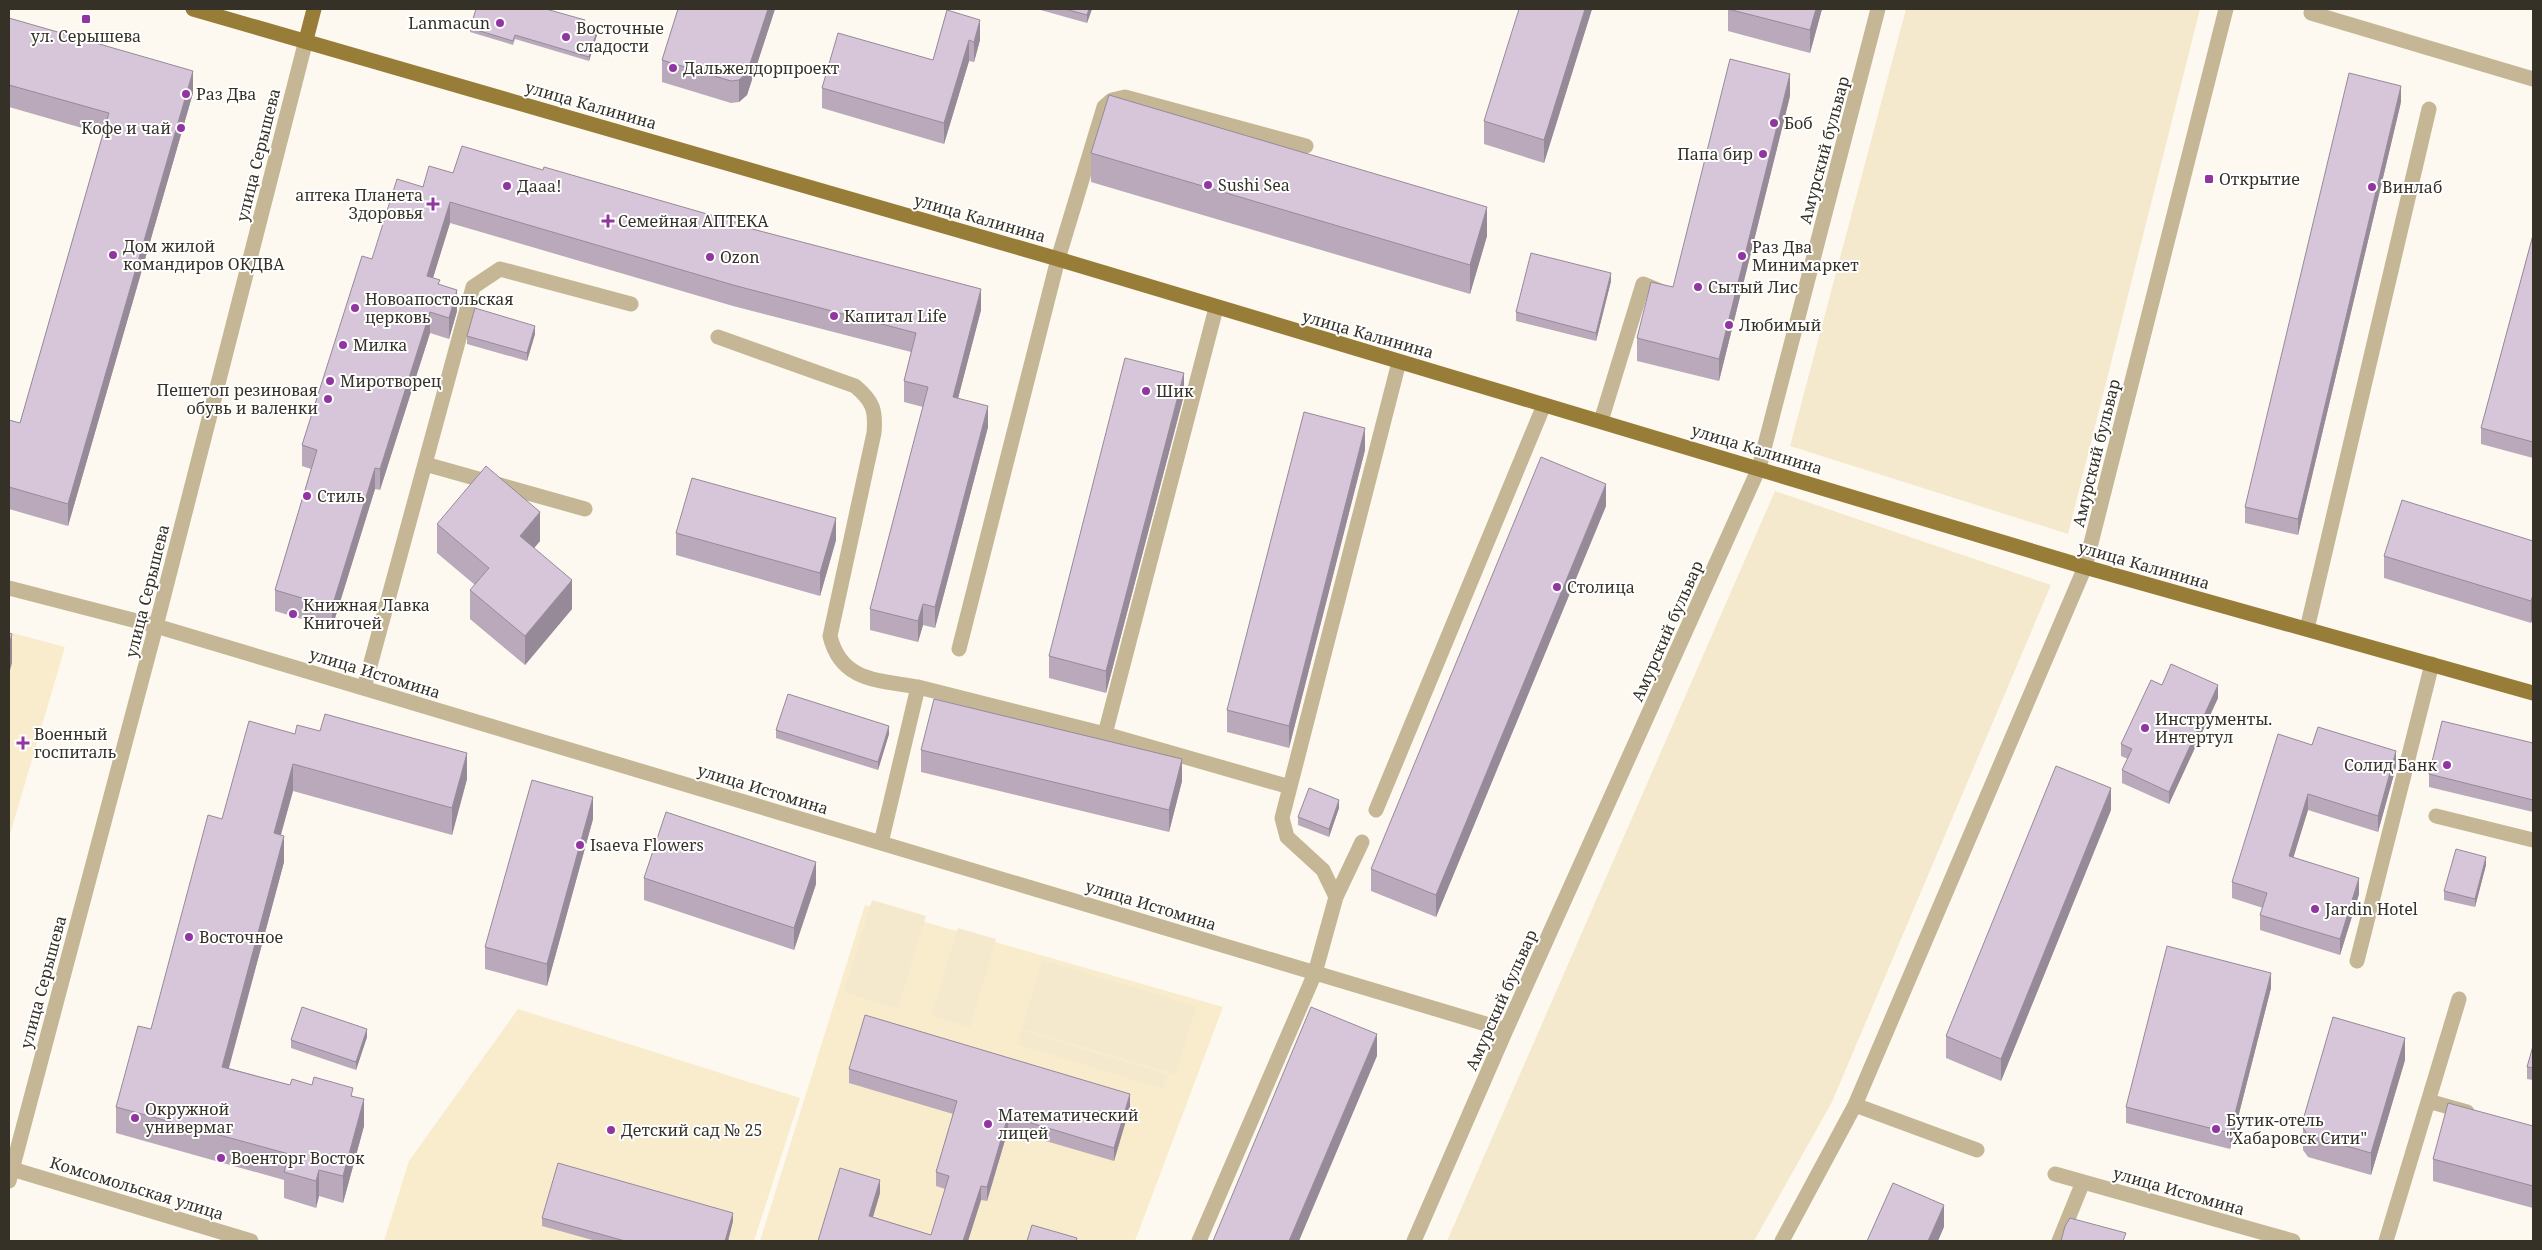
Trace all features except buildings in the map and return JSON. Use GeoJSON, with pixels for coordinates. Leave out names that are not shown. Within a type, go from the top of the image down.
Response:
{"type":"FeatureCollection","features":[{"type":"Feature","properties":{"kind":"main road","name":"улица Калинина"},"geometry":{"type":"LineString","coordinates":[[193,9],[306,40],[1058,259],[1216,308],[2085,566],[2533,692]]}},
{"type":"Feature","properties":{"kind":"main road","name":"улица Серышева"},"geometry":{"type":"LineString","coordinates":[[306,40],[314,9]]}},
{"type":"Feature","properties":{"kind":"street","name":"Амурский бульвар"},"geometry":{"type":"LineString","coordinates":[[1414,1241],[1506,1030],[1760,468],[1878,9]]}},
{"type":"Feature","properties":{"kind":"street","name":"Амурский бульвар"},"geometry":{"type":"LineString","coordinates":[[1782,1241],[1855,1105],[2085,566],[2226,9]]}},
{"type":"Feature","properties":{"kind":"street"},"geometry":{"type":"LineString","coordinates":[[2311,13],[2533,79]]}},
{"type":"Feature","properties":{"kind":"street","name":"улица Серышева"},"geometry":{"type":"LineString","coordinates":[[10,1175],[156,626],[306,40]]}},
{"type":"Feature","properties":{"kind":"street"},"geometry":{"type":"LineString","coordinates":[[959,649],[1058,259],[1104,107],[1112,100],[1125,97],[1306,146]]}},
{"type":"Feature","properties":{"kind":"street"},"geometry":{"type":"LineString","coordinates":[[2307,629],[2429,109]]}},
{"type":"Feature","properties":{"kind":"street"},"geometry":{"type":"LineString","coordinates":[[364,688],[473,288],[500,269],[631,304]]}},
{"type":"Feature","properties":{"kind":"street"},"geometry":{"type":"LineString","coordinates":[[1601,421],[1643,284],[1667,294]]}},
{"type":"Feature","properties":{"kind":"street"},"geometry":{"type":"LineString","coordinates":[[1105,734],[1216,308]]}},
{"type":"Feature","properties":{"kind":"street"},"geometry":{"type":"LineString","coordinates":[[718,337],[854,386],[867,396],[876,415],[874,433],[830,636],[834,651],[842,664],[859,676],[918,687],[1105,734],[1290,787]]}},
{"type":"Feature","properties":{"kind":"street"},"geometry":{"type":"LineString","coordinates":[[1336,898],[1323,870],[1287,837],[1282,818],[1399,362]]}},
{"type":"Feature","properties":{"kind":"street"},"geometry":{"type":"LineString","coordinates":[[1376,810],[1544,404]]}},
{"type":"Feature","properties":{"kind":"street"},"geometry":{"type":"LineString","coordinates":[[426,464],[585,509]]}},
{"type":"Feature","properties":{"kind":"street","name":"улица Истомина"},"geometry":{"type":"LineString","coordinates":[[9,588],[156,626],[1506,1030]]}},
{"type":"Feature","properties":{"kind":"street"},"geometry":{"type":"LineString","coordinates":[[2357,961],[2432,664]]}},
{"type":"Feature","properties":{"kind":"street"},"geometry":{"type":"LineString","coordinates":[[880,843],[918,687]]}},
{"type":"Feature","properties":{"kind":"street"},"geometry":{"type":"LineString","coordinates":[[2436,816],[2533,840]]}},
{"type":"Feature","properties":{"kind":"street"},"geometry":{"type":"LineString","coordinates":[[1199,1241],[1315,973],[1336,898],[1362,842]]}},
{"type":"Feature","properties":{"kind":"street"},"geometry":{"type":"LineString","coordinates":[[2386,1241],[2459,999]]}},
{"type":"Feature","properties":{"kind":"street"},"geometry":{"type":"LineString","coordinates":[[2428,1101],[2486,1118]]}},
{"type":"Feature","properties":{"kind":"street"},"geometry":{"type":"LineString","coordinates":[[1855,1105],[1977,1150]]}},
{"type":"Feature","properties":{"kind":"street","name":"улица Истомина"},"geometry":{"type":"LineString","coordinates":[[2055,1174],[2293,1241]]}},
{"type":"Feature","properties":{"kind":"street","name":"Комсомольская улица"},"geometry":{"type":"LineString","coordinates":[[10,1175],[251,1241]]}},
{"type":"Feature","properties":{"kind":"street"},"geometry":{"type":"LineString","coordinates":[[2059,1241],[2083,1182]]}},
{"type":"Feature","properties":{"kind":"shaded area"},"geometry":{"type":"Polygon","coordinates":[[[1906,9],[2200,9],[2068,534],[1790,446],[1906,9]]]}},
{"type":"Feature","properties":{"kind":"shaded area"},"geometry":{"type":"Polygon","coordinates":[[[1775,491],[2051,585],[1832,1102],[1754,1241],[1447,1241],[1775,491]]]}},
{"type":"Feature","properties":{"kind":"shaded area","name":"Военный госпиталь"},"geometry":{"type":"Polygon","coordinates":[[[9,632],[65,647],[9,838],[9,632]]]}},
{"type":"Feature","properties":{"kind":"shaded area"},"geometry":{"type":"Polygon","coordinates":[[[872,900],[926,916],[898,1009],[844,992],[872,900]]]}},
{"type":"Feature","properties":{"kind":"shaded area","name":"Математический лицей"},"geometry":{"type":"Polygon","coordinates":[[[865,905],[1223,1007],[1135,1241],[760,1241],[865,905]]]}},
{"type":"Feature","properties":{"kind":"shaded area"},"geometry":{"type":"Polygon","coordinates":[[[958,928],[996,939],[970,1027],[931,1016],[958,928]]]}},
{"type":"Feature","properties":{"kind":"shaded area"},"geometry":{"type":"Polygon","coordinates":[[[1042,960],[1196,1006],[1176,1074],[1022,1029],[1042,960]]]}},
{"type":"Feature","properties":{"kind":"shaded area","name":"Детский сад № 25"},"geometry":{"type":"Polygon","coordinates":[[[518,1009],[800,1098],[754,1241],[384,1241],[409,1161],[518,1009]]]}},
{"type":"Feature","properties":{"kind":"shaded area"},"geometry":{"type":"Polygon","coordinates":[[[1021,1030],[1168,1075],[1163,1089],[1017,1044],[1021,1030]]]}},
{"type":"Feature","properties":{"kind":"place","name":"ул. Серышева"},"geometry":{"type":"Point","coordinates":[86,19]}},
{"type":"Feature","properties":{"kind":"place","name":"Lanmacun"},"geometry":{"type":"Point","coordinates":[500,23]}},
{"type":"Feature","properties":{"kind":"place","name":"Восточные сладости"},"geometry":{"type":"Point","coordinates":[566,37]}},
{"type":"Feature","properties":{"kind":"place","name":"Дальжелдорпроект"},"geometry":{"type":"Point","coordinates":[673,68]}},
{"type":"Feature","properties":{"kind":"place","name":"Раз Два"},"geometry":{"type":"Point","coordinates":[186,94]}},
{"type":"Feature","properties":{"kind":"place","name":"Боб"},"geometry":{"type":"Point","coordinates":[1774,123]}},
{"type":"Feature","properties":{"kind":"place","name":"Кофе и чай"},"geometry":{"type":"Point","coordinates":[181,128]}},
{"type":"Feature","properties":{"kind":"place","name":"Папа бир"},"geometry":{"type":"Point","coordinates":[1763,154]}},
{"type":"Feature","properties":{"kind":"place","name":"Открытие"},"geometry":{"type":"Point","coordinates":[2209,179]}},
{"type":"Feature","properties":{"kind":"place","name":"Sushi Sea"},"geometry":{"type":"Point","coordinates":[1208,185]}},
{"type":"Feature","properties":{"kind":"place","name":"Дааа!"},"geometry":{"type":"Point","coordinates":[507,186]}},
{"type":"Feature","properties":{"kind":"place","name":"Винлаб"},"geometry":{"type":"Point","coordinates":[2372,187]}},
{"type":"Feature","properties":{"kind":"place","name":"аптека Планета Здоровья"},"geometry":{"type":"Point","coordinates":[433,204]}},
{"type":"Feature","properties":{"kind":"place","name":"Семейная АПТЕКА"},"geometry":{"type":"Point","coordinates":[608,221]}},
{"type":"Feature","properties":{"kind":"place","name":"Дом жилой командиров ОКДВА"},"geometry":{"type":"Point","coordinates":[113,255]}},
{"type":"Feature","properties":{"kind":"place","name":"Раз Два Минимаркет"},"geometry":{"type":"Point","coordinates":[1742,256]}},
{"type":"Feature","properties":{"kind":"place","name":"Ozon"},"geometry":{"type":"Point","coordinates":[710,257]}},
{"type":"Feature","properties":{"kind":"place","name":"Сытый Лис"},"geometry":{"type":"Point","coordinates":[1698,287]}},
{"type":"Feature","properties":{"kind":"place","name":"Новоапостольская церковь"},"geometry":{"type":"Point","coordinates":[355,308]}},
{"type":"Feature","properties":{"kind":"place","name":"Капитал Life"},"geometry":{"type":"Point","coordinates":[834,316]}},
{"type":"Feature","properties":{"kind":"place","name":"Любимый"},"geometry":{"type":"Point","coordinates":[1729,325]}},
{"type":"Feature","properties":{"kind":"place","name":"Милка"},"geometry":{"type":"Point","coordinates":[343,345]}},
{"type":"Feature","properties":{"kind":"place","name":"Миротворец"},"geometry":{"type":"Point","coordinates":[330,381]}},
{"type":"Feature","properties":{"kind":"place","name":"Шик"},"geometry":{"type":"Point","coordinates":[1146,391]}},
{"type":"Feature","properties":{"kind":"place","name":"Пешетоп резиновая обувь и валенки"},"geometry":{"type":"Point","coordinates":[328,399]}},
{"type":"Feature","properties":{"kind":"place","name":"Стиль"},"geometry":{"type":"Point","coordinates":[307,496]}},
{"type":"Feature","properties":{"kind":"place","name":"Столица"},"geometry":{"type":"Point","coordinates":[1557,587]}},
{"type":"Feature","properties":{"kind":"place","name":"Книжная Лавка Книгочей"},"geometry":{"type":"Point","coordinates":[293,614]}},
{"type":"Feature","properties":{"kind":"place","name":"Инструменты. Интертул"},"geometry":{"type":"Point","coordinates":[2145,728]}},
{"type":"Feature","properties":{"kind":"place","name":"Военный госпиталь"},"geometry":{"type":"Point","coordinates":[23,743]}},
{"type":"Feature","properties":{"kind":"place","name":"Солид Банк"},"geometry":{"type":"Point","coordinates":[2447,765]}},
{"type":"Feature","properties":{"kind":"place","name":"Isaeva Flowers"},"geometry":{"type":"Point","coordinates":[580,845]}},
{"type":"Feature","properties":{"kind":"place","name":"Jardin Hotel"},"geometry":{"type":"Point","coordinates":[2315,909]}},
{"type":"Feature","properties":{"kind":"place","name":"Восточное"},"geometry":{"type":"Point","coordinates":[189,937]}},
{"type":"Feature","properties":{"kind":"place","name":"Окружной универмаг"},"geometry":{"type":"Point","coordinates":[135,1118]}},
{"type":"Feature","properties":{"kind":"place","name":"Математический лицей"},"geometry":{"type":"Point","coordinates":[988,1124]}},
{"type":"Feature","properties":{"kind":"place","name":"Бутик-отель \"Хабаровск Сити\""},"geometry":{"type":"Point","coordinates":[2216,1129]}},
{"type":"Feature","properties":{"kind":"place","name":"Детский сад № 25"},"geometry":{"type":"Point","coordinates":[611,1130]}},
{"type":"Feature","properties":{"kind":"place","name":"Военторг Восток"},"geometry":{"type":"Point","coordinates":[221,1158]}}]}
